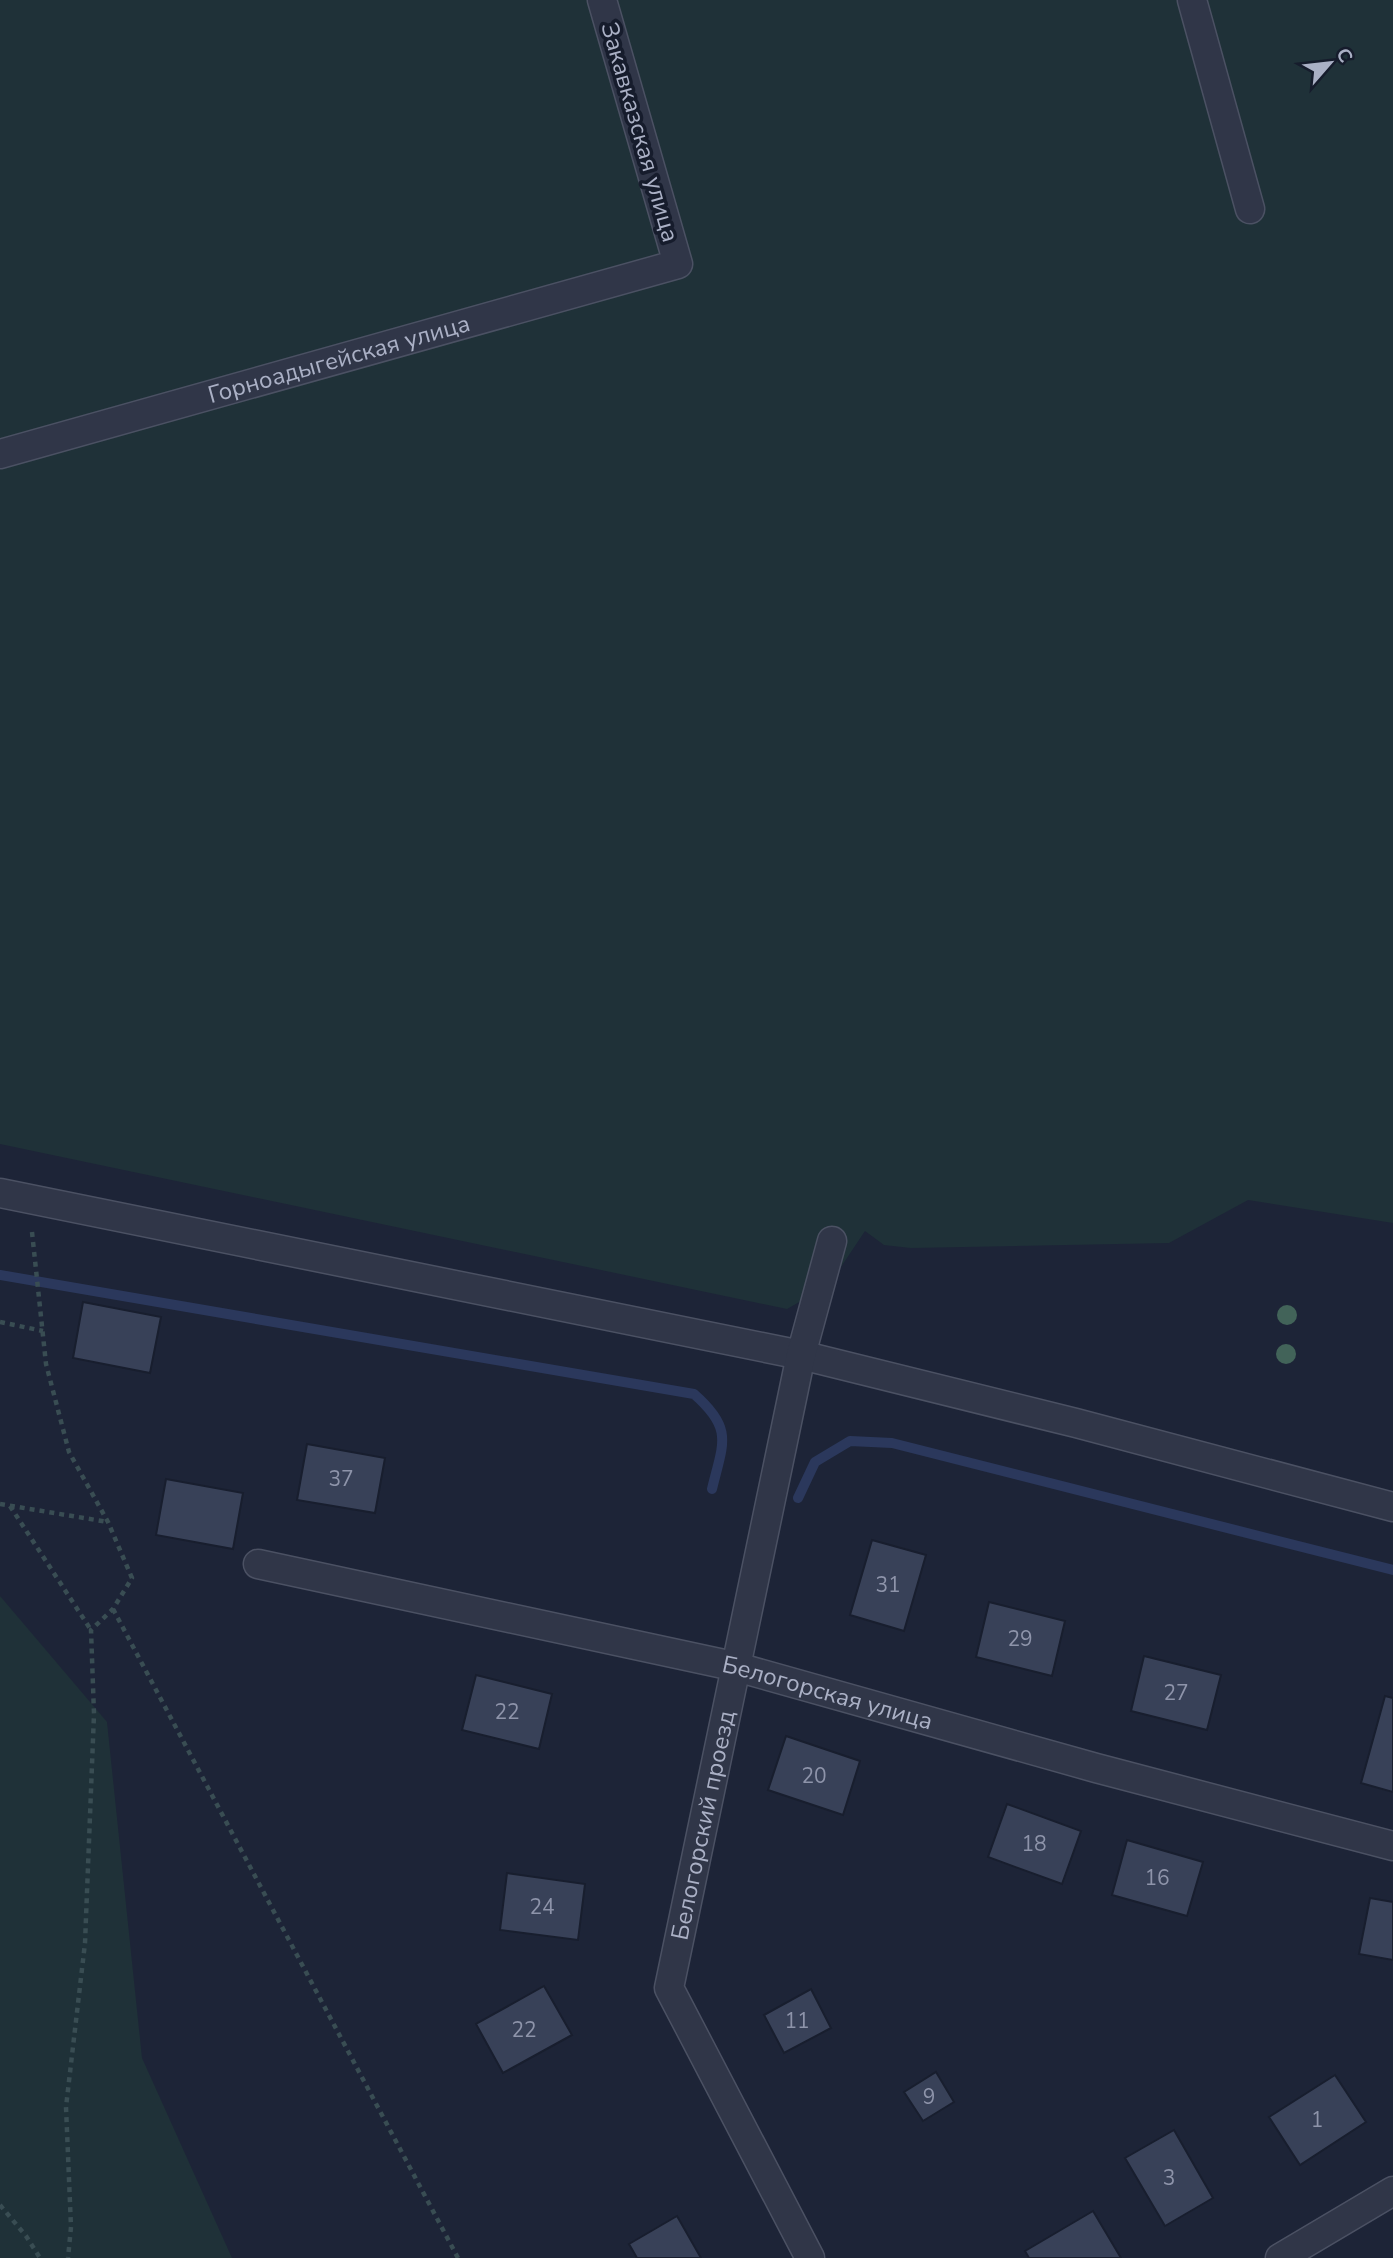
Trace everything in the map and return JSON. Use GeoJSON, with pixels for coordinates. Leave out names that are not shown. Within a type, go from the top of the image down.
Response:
{"type":"FeatureCollection","features":[{"type":"Feature","properties":{"kind":"street","name":"Закавказская улица"},"geometry":{"type":"LineString","coordinates":[[602,0],[678,264]]}},
{"type":"Feature","properties":{"kind":"street"},"geometry":{"type":"LineString","coordinates":[[1192,0],[1250,209]]}},
{"type":"Feature","properties":{"kind":"street","name":"Горноадыгейская улица"},"geometry":{"type":"LineString","coordinates":[[0,454],[678,264]]}},
{"type":"Feature","properties":{"kind":"street"},"geometry":{"type":"LineString","coordinates":[[0,1193],[801,1355],[1076,1423],[1393,1507]]}},
{"type":"Feature","properties":{"kind":"street","name":"Белогорский проезд"},"geometry":{"type":"LineString","coordinates":[[810,2258],[669,1988],[733,1666],[801,1355],[832,1241]]}},
{"type":"Feature","properties":{"kind":"street","name":"Белогорская улица"},"geometry":{"type":"LineString","coordinates":[[258,1564],[733,1666],[1096,1768],[1393,1846]]}},
{"type":"Feature","properties":{"kind":"street"},"geometry":{"type":"LineString","coordinates":[[1280,2258],[1393,2191]]}},
{"type":"Feature","properties":{"kind":"path"},"geometry":{"type":"LineString","coordinates":[[28,1197],[46,1364],[69,1452],[108,1522],[132,1578],[113,1609],[90,1630]]}},
{"type":"Feature","properties":{"kind":"path"},"geometry":{"type":"LineString","coordinates":[[0,1322],[43,1331]]}},
{"type":"Feature","properties":{"kind":"path"},"geometry":{"type":"LineString","coordinates":[[0,1504],[108,1522]]}},
{"type":"Feature","properties":{"kind":"path"},"geometry":{"type":"LineString","coordinates":[[10,1506],[90,1630],[94,1714],[85,1943],[66,2107],[71,2227],[68,2258]]}},
{"type":"Feature","properties":{"kind":"path"},"geometry":{"type":"LineString","coordinates":[[113,1609],[458,2258]]}},
{"type":"Feature","properties":{"kind":"path"},"geometry":{"type":"LineString","coordinates":[[0,2205],[40,2258]]}},
{"type":"Feature","properties":{"kind":"shaded area"},"geometry":{"type":"Polygon","coordinates":[[[0,0],[1393,0],[1393,1223],[1248,1200],[1169,1243],[911,1248],[884,1245],[865,1231],[829,1285],[787,1309],[0,1144],[0,0]]]}},
{"type":"Feature","properties":{"kind":"shaded area"},"geometry":{"type":"Polygon","coordinates":[[[0,1596],[107,1722],[142,2058],[232,2258],[0,2258],[0,1596]]]}},
{"type":"Feature","properties":{"kind":"building"},"geometry":{"type":"Polygon","coordinates":[[[83,1302],[161,1317],[150,1373],[73,1358],[83,1302]]]}},
{"type":"Feature","properties":{"kind":"building"},"geometry":{"type":"Polygon","coordinates":[[[307,1444],[385,1458],[375,1513],[297,1500],[307,1444]]]}},
{"type":"Feature","properties":{"kind":"building"},"geometry":{"type":"Polygon","coordinates":[[[166,1479],[243,1493],[233,1549],[156,1535],[166,1479]]]}},
{"type":"Feature","properties":{"kind":"building"},"geometry":{"type":"Polygon","coordinates":[[[872,1540],[926,1555],[904,1631],[850,1615],[872,1540]]]}},
{"type":"Feature","properties":{"kind":"building"},"geometry":{"type":"Polygon","coordinates":[[[989,1602],[1065,1621],[1052,1676],[976,1657],[989,1602]]]}},
{"type":"Feature","properties":{"kind":"building"},"geometry":{"type":"Polygon","coordinates":[[[1144,1656],[1221,1675],[1207,1730],[1131,1711],[1144,1656]]]}},
{"type":"Feature","properties":{"kind":"building"},"geometry":{"type":"Polygon","coordinates":[[[476,1675],[552,1694],[539,1749],[462,1730],[476,1675]]]}},
{"type":"Feature","properties":{"kind":"building"},"geometry":{"type":"Polygon","coordinates":[[[1385,1696],[1393,1698],[1393,1792],[1361,1783],[1385,1696]]]}},
{"type":"Feature","properties":{"kind":"building"},"geometry":{"type":"Polygon","coordinates":[[[786,1736],[860,1761],[843,1815],[768,1790],[786,1736]]]}},
{"type":"Feature","properties":{"kind":"building"},"geometry":{"type":"Polygon","coordinates":[[[1007,1804],[1081,1831],[1062,1884],[988,1857],[1007,1804]]]}},
{"type":"Feature","properties":{"kind":"building"},"geometry":{"type":"Polygon","coordinates":[[[1127,1840],[1203,1862],[1187,1916],[1112,1895],[1127,1840]]]}},
{"type":"Feature","properties":{"kind":"building"},"geometry":{"type":"Polygon","coordinates":[[[507,1873],[585,1884],[578,1940],[500,1930],[507,1873]]]}},
{"type":"Feature","properties":{"kind":"building"},"geometry":{"type":"Polygon","coordinates":[[[1370,1898],[1393,1902],[1393,1960],[1359,1954],[1370,1898]]]}},
{"type":"Feature","properties":{"kind":"building"},"geometry":{"type":"Polygon","coordinates":[[[544,1986],[572,2035],[503,2073],[476,2024],[544,1986]]]}},
{"type":"Feature","properties":{"kind":"building"},"geometry":{"type":"Polygon","coordinates":[[[811,1989],[831,2028],[784,2053],[764,2015],[811,1989]]]}},
{"type":"Feature","properties":{"kind":"building"},"geometry":{"type":"Polygon","coordinates":[[[936,2072],[954,2102],[923,2121],[904,2092],[936,2072]]]}},
{"type":"Feature","properties":{"kind":"building"},"geometry":{"type":"Polygon","coordinates":[[[1335,2075],[1366,2122],[1300,2165],[1269,2117],[1335,2075]]]}},
{"type":"Feature","properties":{"kind":"building"},"geometry":{"type":"Polygon","coordinates":[[[1174,2130],[1213,2198],[1165,2226],[1125,2158],[1174,2130]]]}},
{"type":"Feature","properties":{"kind":"building"},"geometry":{"type":"Polygon","coordinates":[[[1093,2211],[1121,2258],[1029,2258],[1025,2251],[1093,2211]]]}},
{"type":"Feature","properties":{"kind":"building"},"geometry":{"type":"Polygon","coordinates":[[[677,2216],[701,2258],[637,2258],[629,2244],[677,2216]]]}},
{"type":"Feature","properties":{"kind":"waterway"},"geometry":{"type":"LineString","coordinates":[[0,1275],[694,1394],[715,1417],[722,1437],[712,1489]]}},
{"type":"Feature","properties":{"kind":"waterway"},"geometry":{"type":"LineString","coordinates":[[798,1498],[815,1462],[850,1441],[892,1443],[1393,1570]]}}]}
